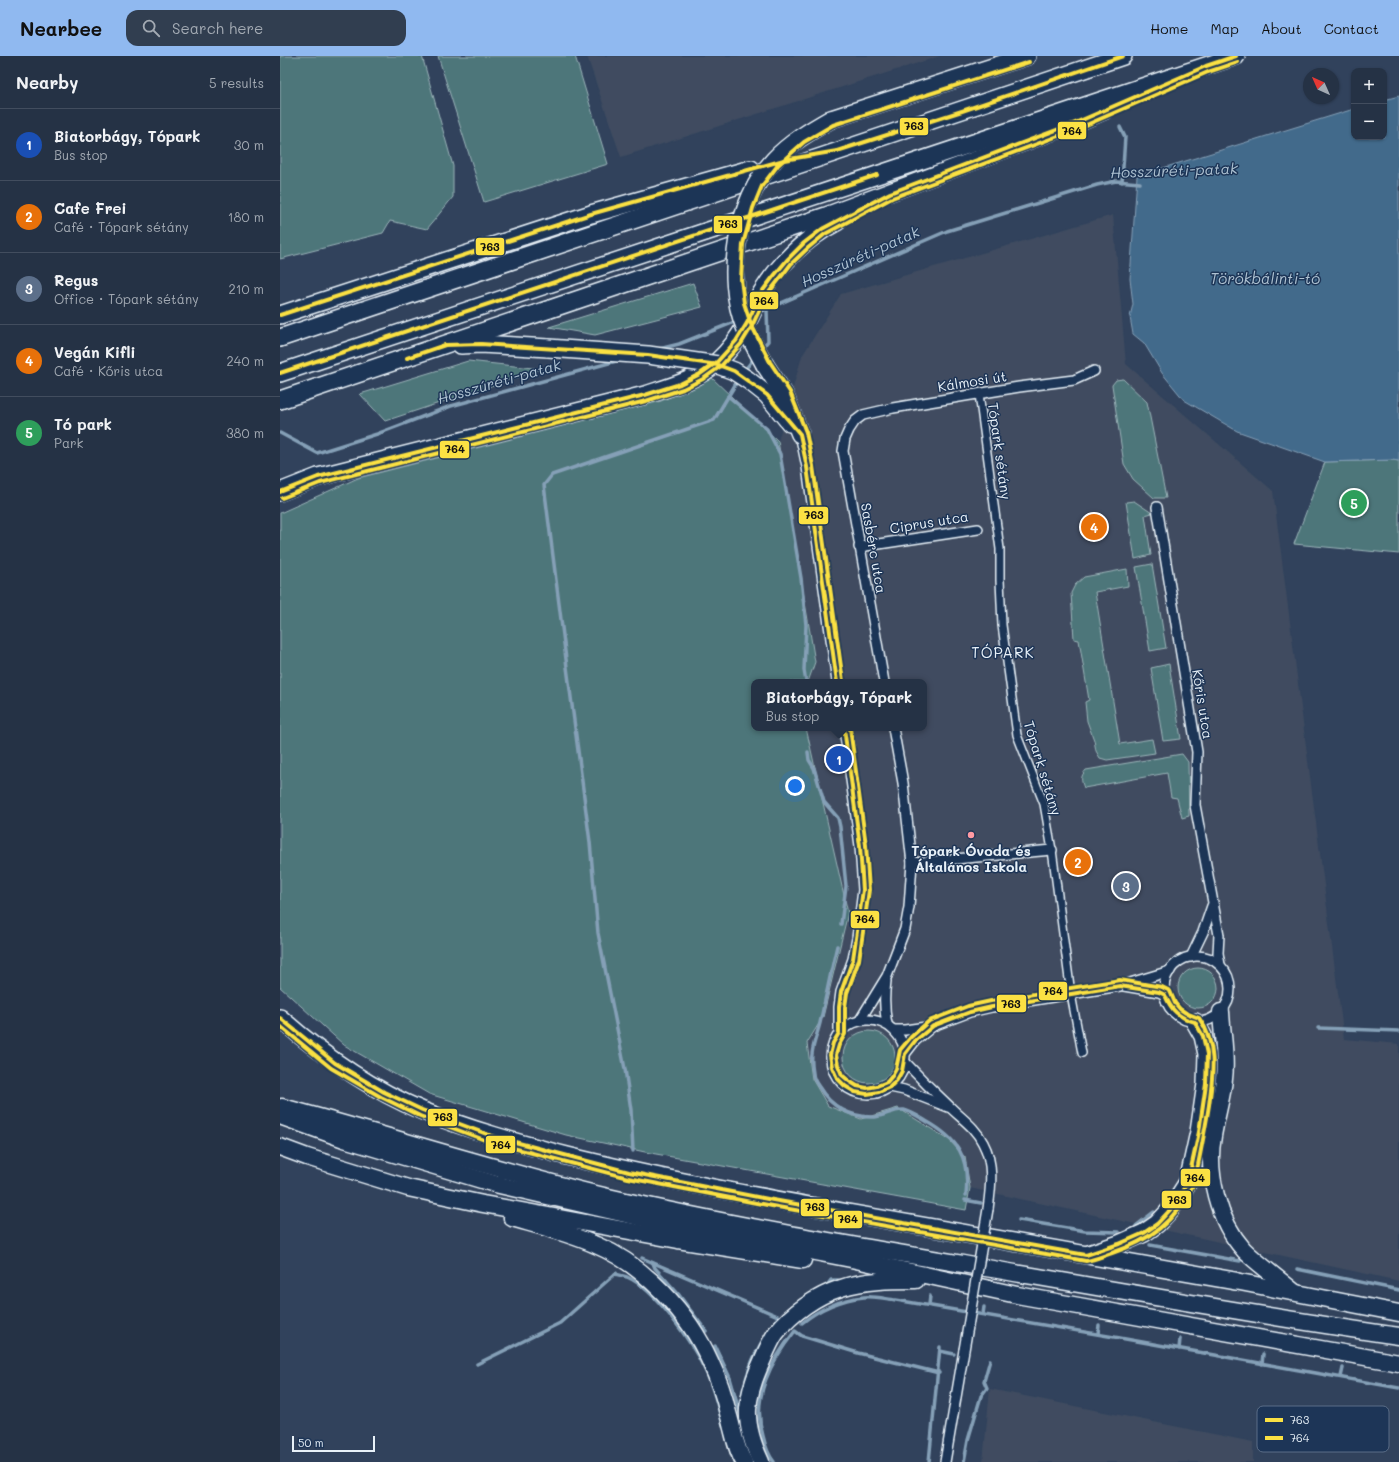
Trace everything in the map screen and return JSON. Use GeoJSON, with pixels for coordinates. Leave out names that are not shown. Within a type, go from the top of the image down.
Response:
{"type":"FeatureCollection","features":[{"type":"Feature","properties":{"kind":"highway"},"geometry":{"type":"LineString","coordinates":[[800,434],[784,394],[765,365],[745,326],[738,304],[735,279],[737,243],[747,206],[757,183],[774,161],[800,137],[831,119],[1027,56]]}},
{"type":"Feature","properties":{"kind":"highway"},"geometry":{"type":"LineString","coordinates":[[280,338],[837,151],[962,111],[1122,56]]}},
{"type":"Feature","properties":{"kind":"highway"},"geometry":{"type":"LineString","coordinates":[[280,373],[1236,56]]}},
{"type":"Feature","properties":{"kind":"highway"},"geometry":{"type":"LineString","coordinates":[[280,400],[695,261],[890,193],[1075,122],[1206,66]]}},
{"type":"Feature","properties":{"kind":"highway"},"geometry":{"type":"LineString","coordinates":[[280,315],[591,214],[784,160],[837,151]]}},
{"type":"Feature","properties":{"kind":"highway"},"geometry":{"type":"LineString","coordinates":[[280,492],[318,477],[638,397],[680,384],[700,374],[717,362],[736,341],[747,323],[761,293],[773,276],[804,243],[822,229],[890,193]]}},
{"type":"Feature","properties":{"kind":"highway"},"geometry":{"type":"LineString","coordinates":[[445,345],[481,344],[648,355],[718,365],[734,371],[767,395],[800,434]]}},
{"type":"Feature","properties":{"kind":"highway"},"geometry":{"type":"LineString","coordinates":[[1221,1012],[1226,1059],[1224,1080],[1211,1148],[1212,1174],[1216,1197],[1228,1226],[1244,1249],[1293,1291]]}},
{"type":"Feature","properties":{"kind":"highway"},"geometry":{"type":"LineString","coordinates":[[280,1018],[335,1063],[384,1092],[422,1110],[492,1136],[629,1172],[773,1200],[1293,1291],[1399,1313]]}},
{"type":"Feature","properties":{"kind":"highway"},"geometry":{"type":"LineString","coordinates":[[1086,1255],[1119,1244],[1144,1233],[1157,1224],[1170,1210],[1188,1182],[1199,1132],[1206,1084],[1207,1054],[1203,1036],[1195,1022]]}},
{"type":"Feature","properties":{"kind":"highway"},"geometry":{"type":"LineString","coordinates":[[280,1106],[509,1172],[669,1211],[775,1232],[1261,1316],[1399,1336]]}},
{"type":"Feature","properties":{"kind":"highway"},"geometry":{"type":"LineString","coordinates":[[280,1116],[344,1139],[495,1184],[647,1219],[851,1258],[1017,1295],[1399,1363]]}},
{"type":"Feature","properties":{"kind":"highway"},"geometry":{"type":"LineString","coordinates":[[280,1147],[307,1157],[408,1188],[483,1204],[678,1240],[852,1268],[912,1272]]}},
{"type":"Feature","properties":{"kind":"highway"},"geometry":{"type":"LineString","coordinates":[[483,1204],[507,1217],[560,1232],[596,1245],[636,1267],[677,1307],[697,1335],[710,1361],[726,1404],[744,1462]]}},
{"type":"Feature","properties":{"kind":"highway"},"geometry":{"type":"LineString","coordinates":[[761,1462],[753,1444],[748,1411],[751,1388],[764,1356],[776,1334],[791,1317],[810,1302],[840,1288],[881,1280],[944,1279]]}},
{"type":"Feature","properties":{"kind":"street","name":"Kálmosi út"},"geometry":{"type":"LineString","coordinates":[[855,421],[863,415],[893,408],[1074,380],[1094,371]]}},
{"type":"Feature","properties":{"kind":"street","name":"Tópark sétány"},"geometry":{"type":"LineString","coordinates":[[979,394],[1000,549],[1002,625],[1017,735],[1044,804],[1052,850],[1071,994],[1082,1053]]}},
{"type":"Feature","properties":{"kind":"street","name":"Sasbérc utca"},"geometry":{"type":"LineString","coordinates":[[855,421],[844,439],[843,452],[883,679]]}},
{"type":"Feature","properties":{"kind":"street"},"geometry":{"type":"LineString","coordinates":[[800,434],[807,467],[837,679]]}},
{"type":"Feature","properties":{"kind":"street","name":"Kőris utca"},"geometry":{"type":"LineString","coordinates":[[1156,507],[1197,752],[1195,806],[1212,906],[1219,936],[1218,953],[1220,965]]}},
{"type":"Feature","properties":{"kind":"street","name":"Ciprus utca"},"geometry":{"type":"LineString","coordinates":[[860,547],[978,529]]}},
{"type":"Feature","properties":{"kind":"street"},"geometry":{"type":"LineString","coordinates":[[839,1033],[839,1007],[841,992],[853,959],[863,890],[860,846],[844,731]]}},
{"type":"Feature","properties":{"kind":"street"},"geometry":{"type":"LineString","coordinates":[[860,1020],[887,976],[905,929],[909,907],[912,863],[903,783],[894,731]]}},
{"type":"Feature","properties":{"kind":"street"},"geometry":{"type":"LineString","coordinates":[[912,863],[1052,850]]}},
{"type":"Feature","properties":{"kind":"street","name":"Kőris utca"},"geometry":{"type":"LineString","coordinates":[[1191,957],[1203,932],[1212,906]]}},
{"type":"Feature","properties":{"kind":"street"},"geometry":{"type":"LineString","coordinates":[[1201,956],[1211,959],[1220,965],[1228,977],[1230,985],[1228,1000],[1221,1012],[1209,1020],[1195,1022],[1180,1017],[1173,1012],[1165,995],[1165,982],[1170,971],[1175,965],[1182,960],[1201,956]]}},
{"type":"Feature","properties":{"kind":"street"},"geometry":{"type":"LineString","coordinates":[[890,1027],[905,1030],[934,1026],[970,1012],[1120,986],[1170,971]]}},
{"type":"Feature","properties":{"kind":"street"},"geometry":{"type":"LineString","coordinates":[[887,976],[884,995],[885,1013],[890,1027]]}},
{"type":"Feature","properties":{"kind":"street"},"geometry":{"type":"LineString","coordinates":[[1120,986],[1158,992],[1165,995]]}},
{"type":"Feature","properties":{"kind":"street"},"geometry":{"type":"LineString","coordinates":[[860,1020],[878,1020],[890,1027],[900,1037],[904,1045],[905,1058],[902,1071],[897,1080],[890,1087],[879,1092],[867,1094],[855,1092],[845,1086],[837,1078],[832,1067],[830,1055],[833,1043],[839,1033],[848,1025],[860,1020]]}},
{"type":"Feature","properties":{"kind":"street"},"geometry":{"type":"LineString","coordinates":[[905,1058],[915,1041],[934,1026]]}},
{"type":"Feature","properties":{"kind":"street"},"geometry":{"type":"LineString","coordinates":[[905,1058],[951,1109],[975,1129],[984,1143],[990,1168],[991,1185],[988,1209],[945,1462]]}},
{"type":"Feature","properties":{"kind":"street"},"geometry":{"type":"LineString","coordinates":[[890,1087],[904,1090],[951,1109]]}},
{"type":"Feature","properties":{"kind":"shaded area"},"geometry":{"type":"Polygon","coordinates":[[[587,56],[940,56],[621,157],[587,56]]]}},
{"type":"Feature","properties":{"kind":"shaded area"},"geometry":{"type":"Polygon","coordinates":[[[1113,215],[1126,364],[1273,491],[1344,1039],[1399,1044],[1399,1281],[970,1188],[965,1157],[898,1108],[861,1119],[828,1106],[812,1079],[807,1043],[823,1017],[848,913],[807,731],[927,731],[927,679],[809,679],[815,661],[778,441],[802,356],[841,294],[1113,215]]]}},
{"type":"Feature","properties":{"kind":"shaded area"},"geometry":{"type":"Polygon","coordinates":[[[990,1389],[1253,1442],[1253,1462],[983,1462],[990,1389]]]}},
{"type":"Feature","properties":{"kind":"green space"},"geometry":{"type":"Polygon","coordinates":[[[280,56],[422,56],[453,166],[453,197],[427,229],[390,221],[383,233],[280,259],[280,56]]]}},
{"type":"Feature","properties":{"kind":"green space"},"geometry":{"type":"Polygon","coordinates":[[[438,56],[575,56],[608,164],[484,202],[438,56]]]}},
{"type":"Feature","properties":{"kind":"green space"},"geometry":{"type":"Polygon","coordinates":[[[693,283],[702,307],[595,335],[549,327],[693,283]]]}},
{"type":"Feature","properties":{"kind":"green space"},"geometry":{"type":"Polygon","coordinates":[[[468,361],[542,369],[385,421],[360,394],[468,361]]]}},
{"type":"Feature","properties":{"kind":"green space"},"geometry":{"type":"Polygon","coordinates":[[[711,377],[778,441],[815,662],[809,679],[751,679],[751,731],[807,731],[848,913],[823,1017],[807,1043],[812,1079],[828,1106],[861,1119],[898,1108],[949,1140],[965,1157],[970,1188],[966,1210],[645,1152],[566,1135],[429,1094],[344,1045],[280,987],[280,513],[358,478],[661,401],[711,377]]]}},
{"type":"Feature","properties":{"kind":"green space"},"geometry":{"type":"Polygon","coordinates":[[[1123,379],[1147,402],[1166,498],[1154,498],[1133,479],[1124,464],[1112,385],[1116,380],[1123,379]]]}},
{"type":"Feature","properties":{"kind":"green space"},"geometry":{"type":"Polygon","coordinates":[[[1399,461],[1399,554],[1294,544],[1325,462],[1399,461]]]}},
{"type":"Feature","properties":{"kind":"green space"},"geometry":{"type":"Polygon","coordinates":[[[1134,501],[1152,513],[1145,515],[1151,555],[1135,559],[1126,502],[1134,501]]]}},
{"type":"Feature","properties":{"kind":"green space"},"geometry":{"type":"Polygon","coordinates":[[[1152,564],[1166,648],[1150,651],[1136,567],[1152,564]]]}},
{"type":"Feature","properties":{"kind":"green space"},"geometry":{"type":"Polygon","coordinates":[[[1127,569],[1128,586],[1095,592],[1120,744],[1152,739],[1155,753],[1107,760],[1100,758],[1096,751],[1094,740],[1087,721],[1085,702],[1089,700],[1079,640],[1074,639],[1071,593],[1075,585],[1084,577],[1127,569]]]}},
{"type":"Feature","properties":{"kind":"green space"},"geometry":{"type":"Polygon","coordinates":[[[1169,664],[1181,739],[1163,741],[1151,668],[1169,664]]]}},
{"type":"Feature","properties":{"kind":"green space"},"geometry":{"type":"Polygon","coordinates":[[[1182,754],[1188,762],[1189,816],[1182,818],[1177,798],[1171,797],[1167,773],[1084,788],[1082,783],[1082,777],[1086,770],[1182,754]]]}},
{"type":"Feature","properties":{"kind":"green space"},"geometry":{"type":"Polygon","coordinates":[[[1198,968],[1206,970],[1212,974],[1216,980],[1218,988],[1216,996],[1212,1002],[1206,1006],[1198,1008],[1190,1006],[1184,1002],[1180,996],[1178,988],[1180,980],[1184,974],[1190,970],[1198,968]]]}},
{"type":"Feature","properties":{"kind":"green space"},"geometry":{"type":"Polygon","coordinates":[[[864,1031],[874,1031],[888,1038],[895,1052],[895,1062],[888,1076],[874,1083],[864,1083],[854,1079],[847,1072],[843,1062],[843,1052],[847,1042],[854,1035],[864,1031]]]}},
{"type":"Feature","properties":{"kind":"water","name":"Törökbálinti-tó"},"geometry":{"type":"Polygon","coordinates":[[[1399,96],[1399,461],[1325,462],[1237,431],[1184,400],[1162,373],[1144,343],[1133,334],[1130,317],[1133,304],[1130,279],[1137,176],[1351,110],[1351,140],[1387,140],[1387,99],[1399,96]]]}},
{"type":"Feature","properties":{"kind":"waterway"},"geometry":{"type":"LineString","coordinates":[[1120,127],[1125,137],[1122,182]]}},
{"type":"Feature","properties":{"kind":"waterway","name":"Hosszúréti-patak"},"geometry":{"type":"LineString","coordinates":[[758,313],[947,231],[1097,185],[1116,181],[1140,183]]}},
{"type":"Feature","properties":{"kind":"waterway"},"geometry":{"type":"LineString","coordinates":[[761,349],[768,341],[767,310]]}},
{"type":"Feature","properties":{"kind":"waterway","name":"Hosszúréti-patak"},"geometry":{"type":"LineString","coordinates":[[659,349],[679,344],[737,321]]}},
{"type":"Feature","properties":{"kind":"waterway"},"geometry":{"type":"LineString","coordinates":[[744,371],[755,357]]}},
{"type":"Feature","properties":{"kind":"waterway","name":"Hosszúréti-patak"},"geometry":{"type":"LineString","coordinates":[[280,433],[317,453],[377,434],[451,406],[620,360]]}},
{"type":"Feature","properties":{"kind":"waterway"},"geometry":{"type":"LineString","coordinates":[[633,1151],[631,1110],[625,1069],[598,933],[590,842],[544,485],[552,475],[714,420],[738,380]]}},
{"type":"Feature","properties":{"kind":"waterway"},"geometry":{"type":"LineString","coordinates":[[728,396],[767,429],[780,454],[801,578],[806,625],[804,670],[806,679]]}},
{"type":"Feature","properties":{"kind":"waterway"},"geometry":{"type":"LineString","coordinates":[[808,752],[809,760],[814,768],[824,802],[838,818],[840,827],[846,886],[841,924]]}},
{"type":"Feature","properties":{"kind":"waterway"},"geometry":{"type":"LineString","coordinates":[[837,946],[812,1053],[812,1065],[816,1082],[829,1100],[842,1110],[858,1116],[866,1117],[875,1117],[904,1110],[937,1128],[954,1142],[960,1150],[966,1170],[966,1195]]}},
{"type":"Feature","properties":{"kind":"waterway"},"geometry":{"type":"LineString","coordinates":[[1318,1028],[1399,1031]]}},
{"type":"Feature","properties":{"kind":"waterway"},"geometry":{"type":"LineString","coordinates":[[965,1200],[981,1203]]}},
{"type":"Feature","properties":{"kind":"waterway"},"geometry":{"type":"LineString","coordinates":[[1136,1226],[1154,1212]]}},
{"type":"Feature","properties":{"kind":"waterway"},"geometry":{"type":"LineString","coordinates":[[1019,1220],[1085,1231],[1118,1232]]}},
{"type":"Feature","properties":{"kind":"waterway"},"geometry":{"type":"LineString","coordinates":[[1150,1245],[1240,1261]]}},
{"type":"Feature","properties":{"kind":"waterway"},"geometry":{"type":"LineString","coordinates":[[642,1258],[780,1317]]}},
{"type":"Feature","properties":{"kind":"waterway"},"geometry":{"type":"LineString","coordinates":[[653,1263],[655,1268],[679,1295],[706,1331]]}},
{"type":"Feature","properties":{"kind":"waterway"},"geometry":{"type":"LineString","coordinates":[[1297,1269],[1399,1290]]}},
{"type":"Feature","properties":{"kind":"waterway"},"geometry":{"type":"LineString","coordinates":[[477,1364],[560,1323],[616,1273]]}},
{"type":"Feature","properties":{"kind":"waterway"},"geometry":{"type":"LineString","coordinates":[[615,1274],[627,1277],[638,1283],[661,1304],[682,1331],[699,1358],[708,1377],[724,1428]]}},
{"type":"Feature","properties":{"kind":"waterway"},"geometry":{"type":"LineString","coordinates":[[825,1288],[831,1280],[838,1280]]}},
{"type":"Feature","properties":{"kind":"waterway"},"geometry":{"type":"LineString","coordinates":[[929,1305],[930,1296]]}},
{"type":"Feature","properties":{"kind":"waterway"},"geometry":{"type":"LineString","coordinates":[[802,1323],[823,1309],[839,1302],[856,1298],[876,1297],[1120,1338],[1399,1388]]}},
{"type":"Feature","properties":{"kind":"waterway"},"geometry":{"type":"LineString","coordinates":[[983,1314],[984,1307]]}},
{"type":"Feature","properties":{"kind":"waterway"},"geometry":{"type":"LineString","coordinates":[[772,1327],[778,1317]]}},
{"type":"Feature","properties":{"kind":"waterway"},"geometry":{"type":"LineString","coordinates":[[1098,1334],[1099,1325]]}},
{"type":"Feature","properties":{"kind":"waterway"},"geometry":{"type":"LineString","coordinates":[[774,1462],[766,1446],[760,1422],[762,1394],[771,1367],[795,1331],[802,1336],[858,1353],[939,1373]]}},
{"type":"Feature","properties":{"kind":"waterway"},"geometry":{"type":"LineString","coordinates":[[740,1406],[749,1370],[765,1337]]}},
{"type":"Feature","properties":{"kind":"waterway"},"geometry":{"type":"LineString","coordinates":[[1179,1349],[1180,1339]]}},
{"type":"Feature","properties":{"kind":"waterway"},"geometry":{"type":"LineString","coordinates":[[715,1346],[730,1378],[740,1413]]}},
{"type":"Feature","properties":{"kind":"waterway"},"geometry":{"type":"LineString","coordinates":[[929,1462],[940,1347]]}},
{"type":"Feature","properties":{"kind":"waterway"},"geometry":{"type":"LineString","coordinates":[[940,1351],[954,1354]]}},
{"type":"Feature","properties":{"kind":"waterway"},"geometry":{"type":"LineString","coordinates":[[1262,1364],[1263,1354]]}},
{"type":"Feature","properties":{"kind":"waterway"},"geometry":{"type":"LineString","coordinates":[[964,1462],[968,1440],[981,1396],[987,1388],[984,1381],[990,1360]]}},
{"type":"Feature","properties":{"kind":"waterway"},"geometry":{"type":"LineString","coordinates":[[1341,1377],[1343,1368]]}},
{"type":"Feature","properties":{"kind":"waterway"},"geometry":{"type":"LineString","coordinates":[[731,1452],[734,1462]]}},
{"type":"Feature","properties":{"kind":"transit line","name":"763"},"geometry":{"type":"LineString","coordinates":[[280,315],[591,214],[784,160],[837,151],[962,111],[1123,56]]}},
{"type":"Feature","properties":{"kind":"transit line","name":"763"},"geometry":{"type":"LineString","coordinates":[[280,492],[318,477],[645,395],[680,384],[700,374],[717,362],[736,341],[747,323],[761,293],[773,277],[804,243],[822,229],[890,193],[1075,123],[1206,66],[1236,56]]}},
{"type":"Feature","properties":{"kind":"transit line","name":"764"},"geometry":{"type":"LineString","coordinates":[[843,679],[813,466],[806,432],[790,392],[770,362],[751,324],[744,303],[741,279],[743,244],[753,208],[762,186],[778,165],[804,142],[833,125],[1029,62]]}},
{"type":"Feature","properties":{"kind":"transit line","name":"764"},"geometry":{"type":"LineString","coordinates":[[282,498],[320,483],[646,401],[683,389],[703,379],[721,366],[741,344],[752,326],[766,296],[791,264],[825,234],[892,198],[1077,129],[1208,72],[1238,62]]}},
{"type":"Feature","properties":{"kind":"transit line","name":"763"},"geometry":{"type":"LineString","coordinates":[[280,373],[877,175]]}},
{"type":"Feature","properties":{"kind":"transit line","name":"763"},"geometry":{"type":"LineString","coordinates":[[407,358],[445,345],[481,344],[648,355],[718,365],[734,371],[767,395],[800,434],[807,467],[837,679]]}},
{"type":"Feature","properties":{"kind":"transit line","name":"763"},"geometry":{"type":"LineString","coordinates":[[280,1018],[335,1063],[384,1092],[422,1110],[492,1136],[629,1172],[773,1200],[1086,1255],[1119,1244],[1144,1233],[1157,1224],[1170,1210],[1188,1182],[1199,1132],[1206,1084],[1207,1054],[1203,1036],[1195,1022],[1176,1013],[1165,995],[1159,992],[1120,986],[970,1012],[933,1026],[915,1041],[905,1054],[902,1071],[897,1080],[890,1087],[879,1092],[867,1094],[855,1092],[845,1086],[837,1078],[832,1067],[830,1055],[833,1043],[839,1033],[839,1007],[841,992],[853,959],[863,890],[860,846],[844,731]]}},
{"type":"Feature","properties":{"kind":"transit line","name":"764"},"geometry":{"type":"LineString","coordinates":[[280,1026],[331,1068],[381,1097],[420,1116],[490,1142],[628,1178],[772,1206],[1086,1261],[1126,1248],[1149,1236],[1169,1220],[1178,1210],[1194,1183],[1209,1105],[1213,1071],[1212,1049],[1205,1028],[1199,1018],[1180,1009],[1175,1003],[1170,991],[1162,987],[1120,980],[968,1006],[929,1021],[911,1037],[900,1050],[896,1069],[887,1082],[867,1088],[857,1086],[842,1075],[836,1055],[845,1034],[845,1007],[847,993],[859,960],[869,890],[866,845],[850,731]]}},
{"type":"Feature","properties":{"kind":"place","name":"Tó park"},"geometry":{"type":"Point","coordinates":[1354,503]}},
{"type":"Feature","properties":{"kind":"place","name":"Vegán Kifli"},"geometry":{"type":"Point","coordinates":[1094,527]}},
{"type":"Feature","properties":{"kind":"place","name":"Biatorbágy, Tópark"},"geometry":{"type":"Point","coordinates":[839,759]}},
{"type":"Feature","properties":{"kind":"place","name":"Tópark Óvoda és Általános Iskola"},"geometry":{"type":"Point","coordinates":[971,835]}},
{"type":"Feature","properties":{"kind":"place","name":"Cafe Frei"},"geometry":{"type":"Point","coordinates":[1078,862]}},
{"type":"Feature","properties":{"kind":"place","name":"Regus"},"geometry":{"type":"Point","coordinates":[1126,886]}},
{"type":"Feature","properties":{"kind":"district","name":"TÓPARK"},"geometry":{"type":"Point","coordinates":[1003,652]}}]}
